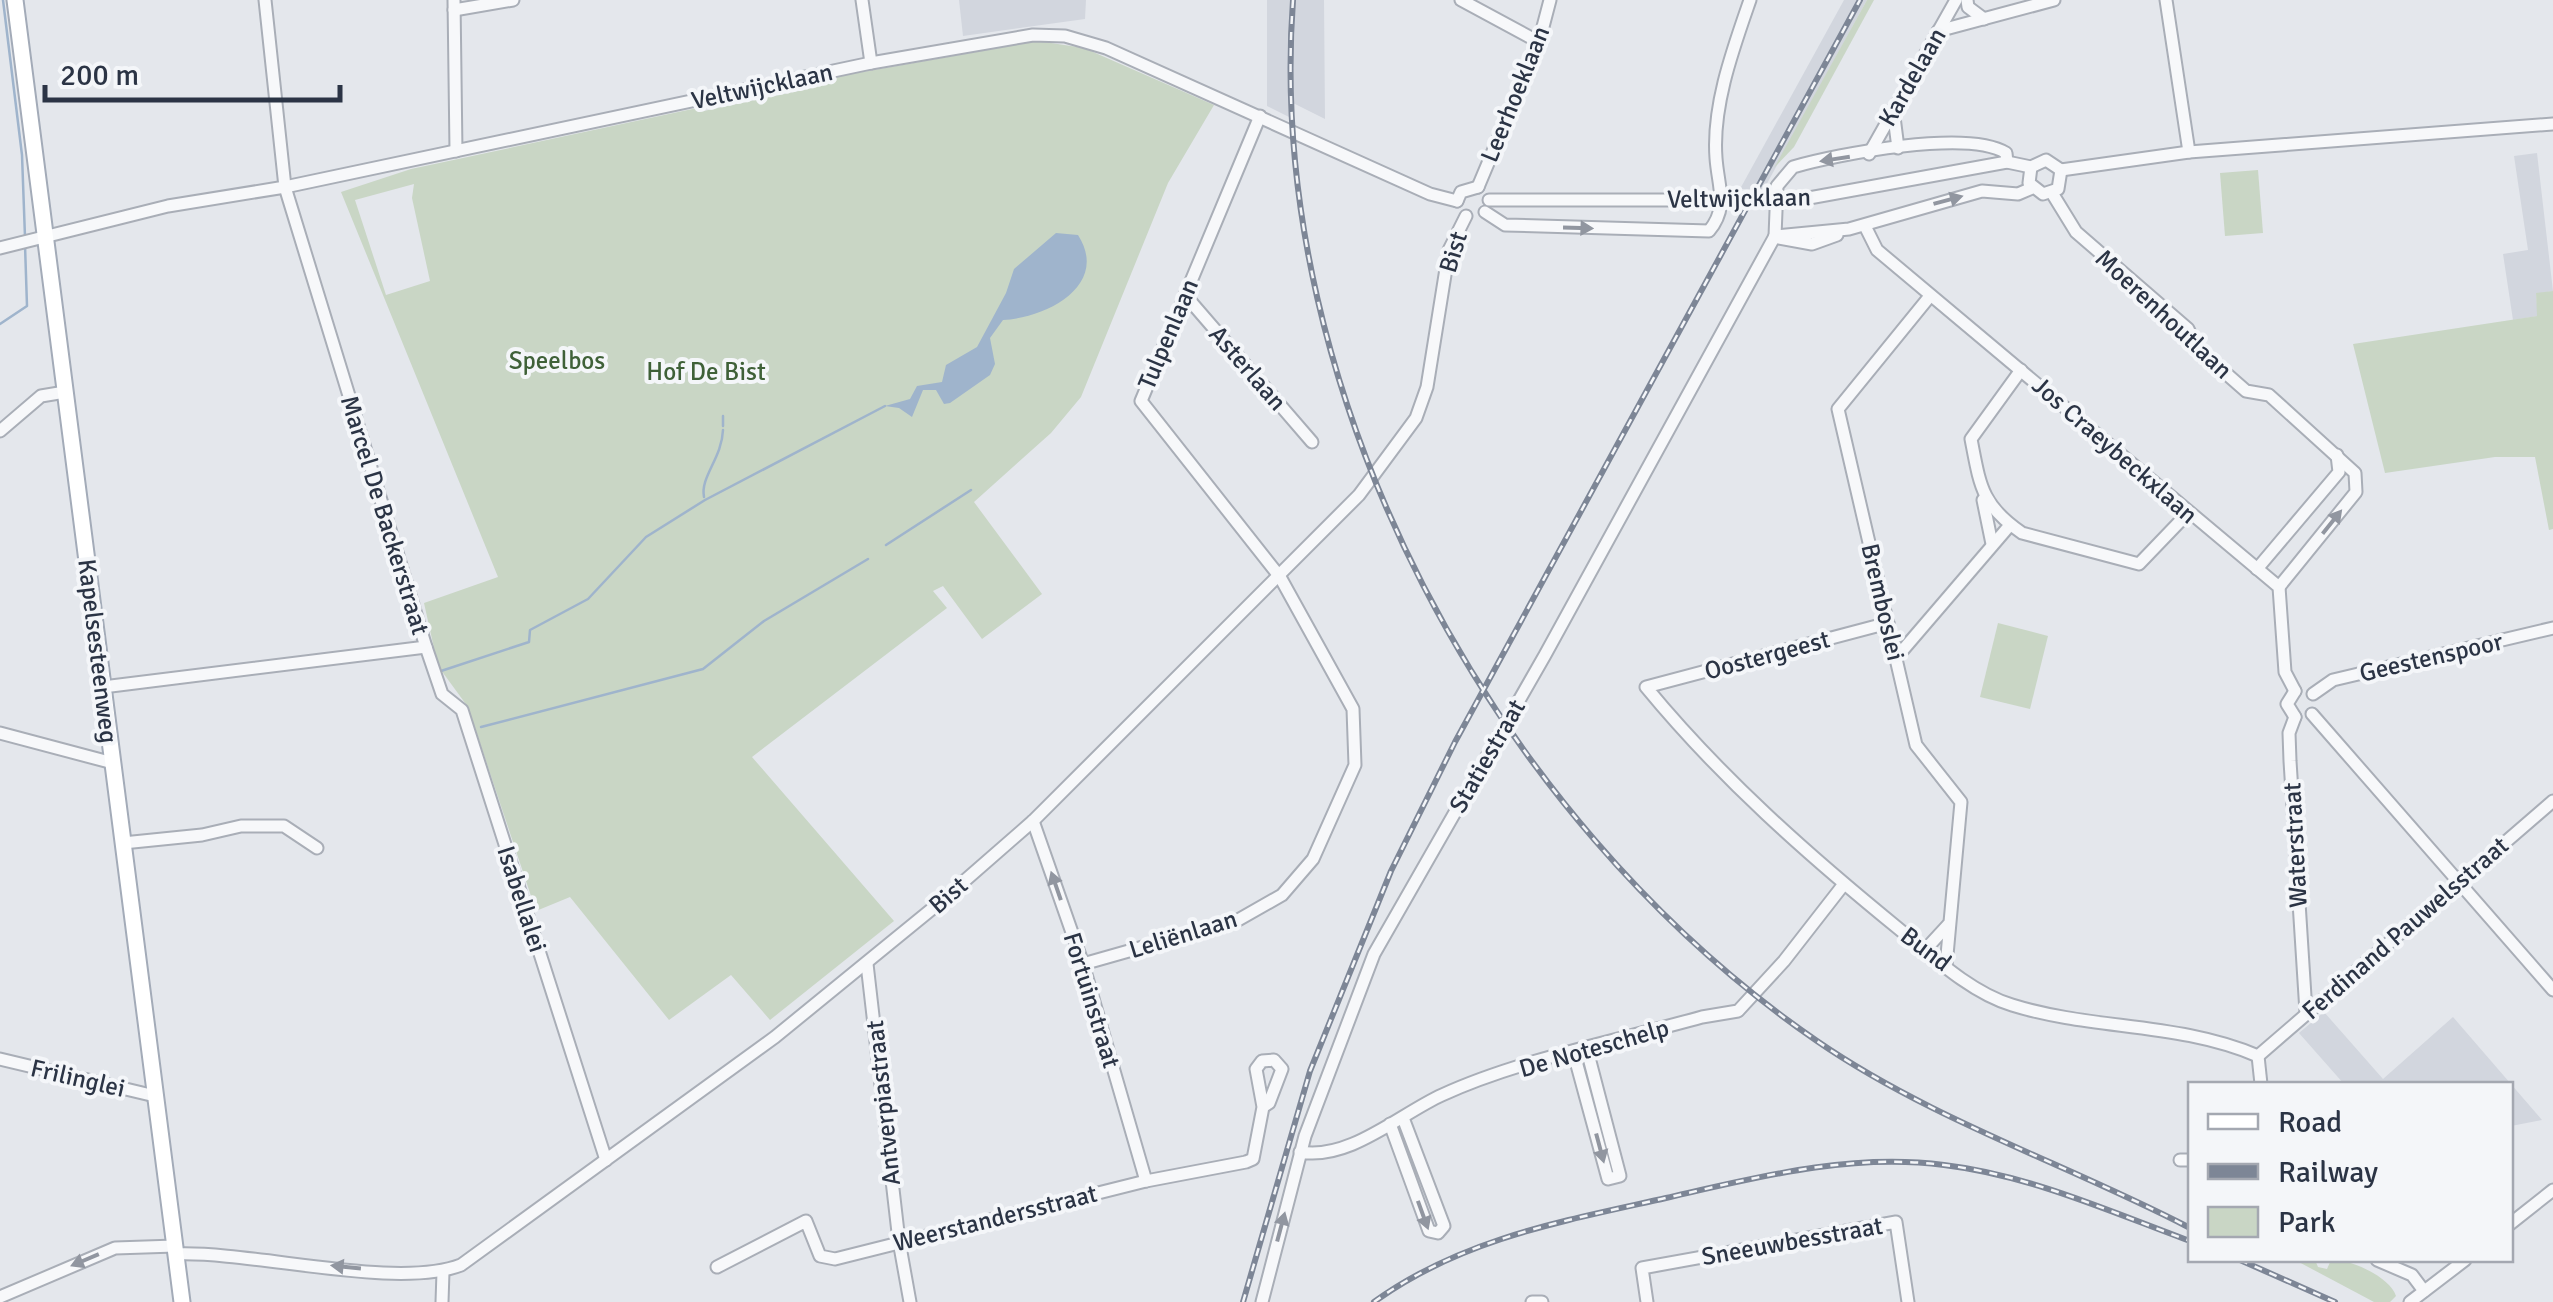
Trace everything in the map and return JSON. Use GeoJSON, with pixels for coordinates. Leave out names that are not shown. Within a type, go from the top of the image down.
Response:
{"type":"FeatureCollection","features":[{"type":"Feature","properties":{"kind":"main road","name":"Kapelsesteenweg"},"geometry":{"type":"LineString","coordinates":[[14,0],[182,1302]]}},
{"type":"Feature","properties":{"kind":"street","name":"Marcel De Backerstraat"},"geometry":{"type":"LineString","coordinates":[[103,687],[426,647],[285,187],[265,0]]}},
{"type":"Feature","properties":{"kind":"street"},"geometry":{"type":"LineString","coordinates":[[456,151],[454,5],[513,0]]}},
{"type":"Feature","properties":{"kind":"street"},"geometry":{"type":"LineString","coordinates":[[862,0],[871,63]]}},
{"type":"Feature","properties":{"kind":"street"},"geometry":{"type":"LineString","coordinates":[[1460,0],[1540,42]]}},
{"type":"Feature","properties":{"kind":"street","name":"Leerhoeklaan"},"geometry":{"type":"LineString","coordinates":[[1478,187],[1540,42],[1550,0]]}},
{"type":"Feature","properties":{"kind":"street","name":"Veltwijcklaan"},"geometry":{"type":"LineString","coordinates":[[1487,206],[1505,225],[1701,232],[1712,228],[1723,207],[1716,158],[1723,96],[1750,0]]}},
{"type":"Feature","properties":{"kind":"street","name":"Kardelaan"},"geometry":{"type":"LineString","coordinates":[[1869,154],[1956,0]]}},
{"type":"Feature","properties":{"kind":"street"},"geometry":{"type":"LineString","coordinates":[[1968,0],[1968,7],[1984,18]]}},
{"type":"Feature","properties":{"kind":"street"},"geometry":{"type":"LineString","coordinates":[[1938,31],[2054,0]]}},
{"type":"Feature","properties":{"kind":"street"},"geometry":{"type":"LineString","coordinates":[[2166,0],[2189,152]]}},
{"type":"Feature","properties":{"kind":"street","name":"Veltwijcklaan"},"geometry":{"type":"LineString","coordinates":[[0,248],[45,240],[168,206],[285,187],[871,63],[1033,35],[1065,36],[1106,48],[1430,194],[1458,200]]}},
{"type":"Feature","properties":{"kind":"street"},"geometry":{"type":"LineString","coordinates":[[1893,110],[1898,148]]}},
{"type":"Feature","properties":{"kind":"street","name":"Tulpenlaan"},"geometry":{"type":"LineString","coordinates":[[1260,116],[1140,400],[1280,577]]}},
{"type":"Feature","properties":{"kind":"street","name":"Veltwijcklaan"},"geometry":{"type":"LineString","coordinates":[[1775,236],[1789,243],[1812,244],[1982,192],[2018,194],[2046,160],[2061,170],[2189,152],[2553,124]]}},
{"type":"Feature","properties":{"kind":"street"},"geometry":{"type":"LineString","coordinates":[[1775,236],[1775,192],[1782,176],[1801,165],[1898,148],[1977,141],[2006,154],[2008,162]]}},
{"type":"Feature","properties":{"kind":"street","name":"Veltwijcklaan"},"geometry":{"type":"LineString","coordinates":[[1487,206],[1798,200],[2008,162],[2052,193]]}},
{"type":"Feature","properties":{"kind":"street","name":"Veltwijcklaan"},"geometry":{"type":"LineString","coordinates":[[1986,166],[2030,178]]}},
{"type":"Feature","properties":{"kind":"street"},"geometry":{"type":"LineString","coordinates":[[2052,193],[2062,182],[2061,170]]}},
{"type":"Feature","properties":{"kind":"street"},"geometry":{"type":"LineString","coordinates":[[1466,216],[1458,200],[1461,192],[1478,187],[1487,206]]}},
{"type":"Feature","properties":{"kind":"street","name":"Moerenhoutlaan"},"geometry":{"type":"LineString","coordinates":[[2052,193],[2076,232],[2188,330],[2197,348],[2246,391],[2269,395],[2356,473],[2356,492],[2279,587]]}},
{"type":"Feature","properties":{"kind":"street","name":"Bist"},"geometry":{"type":"LineString","coordinates":[[0,1297],[115,1248],[176,1250],[406,1273],[443,1272],[476,1257],[867,964],[1033,821],[1359,495],[1416,418],[1427,388],[1448,250],[1466,216],[1487,206]]}},
{"type":"Feature","properties":{"kind":"street","name":"Jos Craeybeckxlaan"},"geometry":{"type":"LineString","coordinates":[[1865,226],[1872,242],[1930,296],[2279,587]]}},
{"type":"Feature","properties":{"kind":"street","name":"Statiestraat"},"geometry":{"type":"LineString","coordinates":[[1262,1302],[1300,1152],[1374,954],[1545,655],[1775,236]]}},
{"type":"Feature","properties":{"kind":"street","name":"Asterlaan"},"geometry":{"type":"LineString","coordinates":[[1185,295],[1312,442]]}},
{"type":"Feature","properties":{"kind":"street","name":"Bremboslei"},"geometry":{"type":"LineString","coordinates":[[1930,296],[1838,409],[1916,745],[1960,802],[1946,966]]}},
{"type":"Feature","properties":{"kind":"street"},"geometry":{"type":"LineString","coordinates":[[1992,544],[1970,440],[2021,370]]}},
{"type":"Feature","properties":{"kind":"street"},"geometry":{"type":"LineString","coordinates":[[0,431],[41,396],[64,392]]}},
{"type":"Feature","properties":{"kind":"street"},"geometry":{"type":"LineString","coordinates":[[2256,569],[2338,472],[2337,455]]}},
{"type":"Feature","properties":{"kind":"street"},"geometry":{"type":"LineString","coordinates":[[1984,500],[2022,533],[2139,564],[2187,514]]}},
{"type":"Feature","properties":{"kind":"street"},"geometry":{"type":"LineString","coordinates":[[1896,658],[2010,525]]}},
{"type":"Feature","properties":{"kind":"street","name":"Leliënlaan"},"geometry":{"type":"LineString","coordinates":[[1083,964],[1238,920],[1282,895],[1313,860],[1355,765],[1357,735],[1353,709],[1280,577]]}},
{"type":"Feature","properties":{"kind":"street"},"geometry":{"type":"LineString","coordinates":[[2279,587],[2285,672],[2294,691]]}},
{"type":"Feature","properties":{"kind":"street","name":"Oostergeest"},"geometry":{"type":"LineString","coordinates":[[1646,687],[1888,623]]}},
{"type":"Feature","properties":{"kind":"street","name":"Geestenspoor"},"geometry":{"type":"LineString","coordinates":[[2313,694],[2333,680],[2553,628]]}},
{"type":"Feature","properties":{"kind":"street","name":"Isabellalei"},"geometry":{"type":"LineString","coordinates":[[426,647],[442,694],[462,710],[606,1160]]}},
{"type":"Feature","properties":{"kind":"street","name":"Bund"},"geometry":{"type":"LineString","coordinates":[[1646,687],[1734,786],[1844,884],[1946,966],[2015,1006],[2145,1025],[2258,1056]]}},
{"type":"Feature","properties":{"kind":"street"},"geometry":{"type":"LineString","coordinates":[[2294,691],[2313,694],[2317,704],[2312,714]]}},
{"type":"Feature","properties":{"kind":"street"},"geometry":{"type":"LineString","coordinates":[[2294,691],[2287,704],[2295,717],[2312,714]]}},
{"type":"Feature","properties":{"kind":"street"},"geometry":{"type":"LineString","coordinates":[[2312,714],[2553,990]]}},
{"type":"Feature","properties":{"kind":"street","name":"Waterstraat"},"geometry":{"type":"LineString","coordinates":[[2295,717],[2289,733],[2290,761],[2306,1012]]}},
{"type":"Feature","properties":{"kind":"street"},"geometry":{"type":"LineString","coordinates":[[0,734],[112,764]]}},
{"type":"Feature","properties":{"kind":"street","name":"Ferdinand Pauwelsstraat"},"geometry":{"type":"LineString","coordinates":[[2258,1056],[2553,800]]}},
{"type":"Feature","properties":{"kind":"street","name":"Fortuinstraat"},"geometry":{"type":"LineString","coordinates":[[1033,821],[1083,964],[1146,1180]]}},
{"type":"Feature","properties":{"kind":"street"},"geometry":{"type":"LineString","coordinates":[[123,843],[202,835],[241,826],[284,826],[317,848]]}},
{"type":"Feature","properties":{"kind":"street","name":"De Noteschelp"},"geometry":{"type":"LineString","coordinates":[[1300,1152],[1321,1152],[1390,1124],[1440,1095],[1738,1010],[1784,962],[1844,884]]}},
{"type":"Feature","properties":{"kind":"street"},"geometry":{"type":"LineString","coordinates":[[1925,950],[1948,925]]}},
{"type":"Feature","properties":{"kind":"street","name":"Antverpiastraat"},"geometry":{"type":"LineString","coordinates":[[867,964],[898,1241],[910,1302]]}},
{"type":"Feature","properties":{"kind":"street"},"geometry":{"type":"LineString","coordinates":[[2302,974],[2328,993]]}},
{"type":"Feature","properties":{"kind":"street"},"geometry":{"type":"LineString","coordinates":[[1580,1052],[1620,1176],[1608,1179],[1580,1052]]}},
{"type":"Feature","properties":{"kind":"street"},"geometry":{"type":"LineString","coordinates":[[2258,1056],[2261,1082]]}},
{"type":"Feature","properties":{"kind":"street","name":"Frilinglei"},"geometry":{"type":"LineString","coordinates":[[0,1059],[155,1096]]}},
{"type":"Feature","properties":{"kind":"street","name":"Weerstandersstraat"},"geometry":{"type":"LineString","coordinates":[[717,1268],[806,1221],[820,1256],[834,1259],[1146,1180],[1253,1159],[1263,1107]]}},
{"type":"Feature","properties":{"kind":"street"},"geometry":{"type":"LineString","coordinates":[[1390,1124],[1429,1231],[1438,1234],[1444,1226],[1403,1118]]}},
{"type":"Feature","properties":{"kind":"street"},"geometry":{"type":"LineString","coordinates":[[2513,1222],[2553,1190]]}},
{"type":"Feature","properties":{"kind":"street","name":"Sneeuwbesstraat"},"geometry":{"type":"LineString","coordinates":[[1647,1302],[1642,1268],[1896,1222],[1908,1302]]}},
{"type":"Feature","properties":{"kind":"street"},"geometry":{"type":"LineString","coordinates":[[2382,1262],[2412,1275],[2424,1291]]}},
{"type":"Feature","properties":{"kind":"street"},"geometry":{"type":"LineString","coordinates":[[2410,1302],[2462,1262]]}},
{"type":"Feature","properties":{"kind":"street"},"geometry":{"type":"LineString","coordinates":[[442,1302],[443,1272]]}},
{"type":"Feature","properties":{"kind":"street"},"geometry":{"type":"LineString","coordinates":[[1532,1302],[1542,1302]]}},
{"type":"Feature","properties":{"kind":"shaded area"},"geometry":{"type":"Polygon","coordinates":[[[959,0],[1086,0],[1085,19],[963,36],[959,0]]]}},
{"type":"Feature","properties":{"kind":"shaded area"},"geometry":{"type":"Polygon","coordinates":[[[1267,0],[1324,0],[1325,119],[1289,101],[1289,117],[1267,106],[1267,0]]]}},
{"type":"Feature","properties":{"kind":"shaded area"},"geometry":{"type":"Polygon","coordinates":[[[1844,0],[1867,0],[1764,189],[1740,189],[1844,0]]]}},
{"type":"Feature","properties":{"kind":"shaded area"},"geometry":{"type":"Polygon","coordinates":[[[2537,153],[2553,291],[2536,294],[2538,316],[2513,320],[2503,254],[2528,250],[2514,156],[2537,153]]]}},
{"type":"Feature","properties":{"kind":"shaded area"},"geometry":{"type":"Polygon","coordinates":[[[2324,1012],[2383,1079],[2453,1017],[2509,1082],[2342,1082],[2299,1033],[2324,1012]]]}},
{"type":"Feature","properties":{"kind":"shaded area"},"geometry":{"type":"Polygon","coordinates":[[[2513,1086],[2542,1120],[2513,1126],[2513,1086]]]}},
{"type":"Feature","properties":{"kind":"green space"},"geometry":{"type":"Polygon","coordinates":[[[1867,0],[1874,0],[1794,147],[1774,168],[1867,0]]]}},
{"type":"Feature","properties":{"kind":"green space","name":"Hof De Bist"},"geometry":{"type":"Polygon","coordinates":[[[1038,41],[1084,48],[1214,105],[1168,183],[1081,397],[1051,433],[974,502],[1042,594],[982,639],[943,586],[933,591],[947,608],[752,757],[894,921],[770,1020],[731,975],[669,1020],[570,897],[536,911],[468,707],[438,666],[424,603],[498,577],[341,192],[411,169],[697,108],[699,112],[813,88],[823,79],[1038,41]],[[414,184],[355,200],[386,295],[430,281],[412,198],[414,184]]]}},
{"type":"Feature","properties":{"kind":"green space"},"geometry":{"type":"Polygon","coordinates":[[[2258,170],[2263,233],[2225,236],[2220,173],[2258,170]]]}},
{"type":"Feature","properties":{"kind":"green space"},"geometry":{"type":"Polygon","coordinates":[[[2553,291],[2553,529],[2549,530],[2535,457],[2495,457],[2385,473],[2353,344],[2537,316],[2536,293],[2553,291]]]}},
{"type":"Feature","properties":{"kind":"green space"},"geometry":{"type":"Polygon","coordinates":[[[1998,623],[2048,636],[2030,709],[1980,697],[1998,623]]]}},
{"type":"Feature","properties":{"kind":"green space"},"geometry":{"type":"Polygon","coordinates":[[[2299,1262],[2316,1262],[2318,1267],[2327,1269],[2330,1262],[2346,1262],[2378,1276],[2396,1296],[2390,1302],[2374,1302],[2299,1262]]]}},
{"type":"Feature","properties":{"kind":"water"},"geometry":{"type":"Polygon","coordinates":[[[1056,233],[1078,235],[1086,253],[1086,269],[1069,296],[1038,313],[1003,320],[990,338],[995,364],[990,375],[950,403],[944,404],[936,390],[923,390],[912,417],[899,408],[885,406],[910,399],[917,386],[942,382],[946,365],[977,347],[1006,293],[1014,269],[1056,233]]]}},
{"type":"Feature","properties":{"kind":"waterway"},"geometry":{"type":"LineString","coordinates":[[3,0],[22,155],[25,237]]}},
{"type":"Feature","properties":{"kind":"waterway"},"geometry":{"type":"LineString","coordinates":[[0,324],[27,306],[25,245]]}},
{"type":"Feature","properties":{"kind":"waterway"},"geometry":{"type":"LineString","coordinates":[[441,671],[529,642],[530,630],[588,599],[646,537],[705,500],[885,406]]}},
{"type":"Feature","properties":{"kind":"waterway"},"geometry":{"type":"LineString","coordinates":[[723,416],[723,426]]}},
{"type":"Feature","properties":{"kind":"waterway"},"geometry":{"type":"LineString","coordinates":[[704,497],[705,482],[723,430]]}},
{"type":"Feature","properties":{"kind":"waterway"},"geometry":{"type":"LineString","coordinates":[[886,545],[971,490]]}},
{"type":"Feature","properties":{"kind":"waterway"},"geometry":{"type":"LineString","coordinates":[[481,727],[703,669],[764,621],[868,559]]}},
{"type":"Feature","properties":{"kind":"railway"},"geometry":{"type":"LineString","coordinates":[[1293,0],[1294,149],[1317,298],[1361,445],[1423,586],[1502,719],[1595,841],[1701,949],[1817,1041],[1906,1095],[2188,1227]]}},
{"type":"Feature","properties":{"kind":"railway"},"geometry":{"type":"LineString","coordinates":[[1243,1302],[1310,1071],[1391,871],[1455,742],[1860,0]]}},
{"type":"Feature","properties":{"kind":"railway"},"geometry":{"type":"LineString","coordinates":[[1374,1302],[1442,1262],[1514,1235],[1735,1182],[1873,1162],[1944,1165],[2007,1177],[2188,1240]]}},
{"type":"Feature","properties":{"kind":"railway"},"geometry":{"type":"LineString","coordinates":[[2245,1262],[2335,1302]]}},
{"type":"Feature","properties":{"kind":"park label","name":"Speelbos"},"geometry":{"type":"Point","coordinates":[557,360]}}]}
